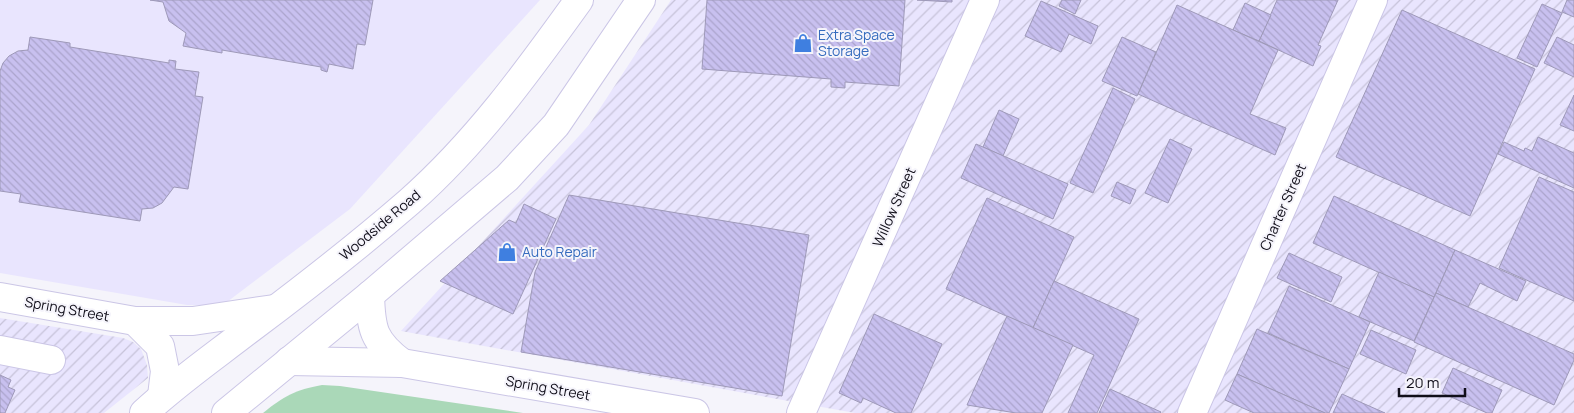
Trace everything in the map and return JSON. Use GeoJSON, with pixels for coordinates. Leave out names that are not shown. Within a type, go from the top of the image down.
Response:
{"type":"FeatureCollection","features":[{"type":"Feature","properties":{"kind":"main road","name":"Woodside Road"},"geometry":{"type":"LineString","coordinates":[[153,405],[278,308],[410,201],[464,148],[525,75],[579,0]]}},
{"type":"Feature","properties":{"kind":"main road"},"geometry":{"type":"LineString","coordinates":[[226,413],[370,295],[507,178],[556,125],[641,0]]}},
{"type":"Feature","properties":{"kind":"main road","name":"Willow Street"},"geometry":{"type":"LineString","coordinates":[[801,413],[985,0]]}},
{"type":"Feature","properties":{"kind":"main road","name":"Charter Street"},"geometry":{"type":"LineString","coordinates":[[1192,413],[1373,0]]}},
{"type":"Feature","properties":{"kind":"main road"},"geometry":{"type":"LineString","coordinates":[[370,295],[371,321],[374,332],[390,354],[402,363]]}},
{"type":"Feature","properties":{"kind":"main road","name":"Spring Street"},"geometry":{"type":"LineString","coordinates":[[0,297],[135,321],[193,321],[278,308]]}},
{"type":"Feature","properties":{"kind":"main road"},"geometry":{"type":"LineString","coordinates":[[135,321],[160,346],[165,371],[153,405]]}},
{"type":"Feature","properties":{"kind":"main road"},"geometry":{"type":"LineString","coordinates":[[0,350],[51,360]]}},
{"type":"Feature","properties":{"kind":"main road","name":"Spring Street"},"geometry":{"type":"LineString","coordinates":[[289,360],[402,363],[695,413]]}},
{"type":"Feature","properties":{"kind":"shaded area"},"geometry":{"type":"Polygon","coordinates":[[[0,0],[540,0],[350,209],[223,305],[187,305],[0,273],[0,0]]]}},
{"type":"Feature","properties":{"kind":"shaded area"},"geometry":{"type":"Polygon","coordinates":[[[671,0],[1574,0],[1574,413],[855,413],[401,331],[589,125],[671,0]]]}},
{"type":"Feature","properties":{"kind":"shaded area"},"geometry":{"type":"Polygon","coordinates":[[[0,318],[123,338],[133,342],[141,349],[147,365],[148,378],[104,413],[0,413],[0,318]]]}},
{"type":"Feature","properties":{"kind":"green space"},"geometry":{"type":"Polygon","coordinates":[[[322,385],[523,413],[263,413],[290,394],[322,385]]]}},
{"type":"Feature","properties":{"kind":"building"},"geometry":{"type":"Polygon","coordinates":[[[150,0],[373,0],[365,45],[357,44],[353,69],[329,64],[327,72],[321,70],[321,67],[222,50],[222,53],[183,46],[186,33],[169,21],[163,2],[150,0]]]}},
{"type":"Feature","properties":{"kind":"building","name":"Extra Space Storage"},"geometry":{"type":"Polygon","coordinates":[[[707,0],[905,0],[899,86],[845,82],[845,88],[831,87],[831,79],[702,69],[707,0]]]}},
{"type":"Feature","properties":{"kind":"building","name":"Extra Space Storage"},"geometry":{"type":"Polygon","coordinates":[[[917,0],[952,0],[952,2],[917,0]]]}},
{"type":"Feature","properties":{"kind":"building"},"geometry":{"type":"Polygon","coordinates":[[[1062,0],[1081,0],[1075,14],[1059,6],[1062,0]]]}},
{"type":"Feature","properties":{"kind":"building"},"geometry":{"type":"Polygon","coordinates":[[[1277,0],[1338,0],[1318,45],[1321,46],[1313,66],[1259,41],[1277,0]]]}},
{"type":"Feature","properties":{"kind":"building"},"geometry":{"type":"Polygon","coordinates":[[[1567,0],[1574,0],[1574,17],[1562,12],[1567,0]]]}},
{"type":"Feature","properties":{"kind":"building"},"geometry":{"type":"Polygon","coordinates":[[[1041,1],[1098,26],[1091,44],[1069,34],[1061,52],[1025,36],[1041,1]]]}},
{"type":"Feature","properties":{"kind":"building"},"geometry":{"type":"Polygon","coordinates":[[[1245,3],[1271,15],[1259,41],[1233,30],[1245,3]]]}},
{"type":"Feature","properties":{"kind":"building"},"geometry":{"type":"Polygon","coordinates":[[[1542,4],[1562,13],[1537,67],[1517,58],[1542,4]]]}},
{"type":"Feature","properties":{"kind":"building"},"geometry":{"type":"Polygon","coordinates":[[[1177,5],[1278,50],[1250,114],[1286,128],[1275,155],[1138,94],[1177,5]]]}},
{"type":"Feature","properties":{"kind":"building"},"geometry":{"type":"Polygon","coordinates":[[[1402,10],[1535,69],[1470,216],[1336,157],[1402,10]]]}},
{"type":"Feature","properties":{"kind":"building"},"geometry":{"type":"Polygon","coordinates":[[[30,37],[70,43],[70,47],[169,63],[169,60],[176,61],[175,69],[199,72],[195,96],[203,97],[188,189],[174,187],[162,203],[153,208],[142,209],[140,221],[19,202],[21,194],[0,191],[0,71],[3,63],[9,56],[18,51],[28,50],[30,37]]]}},
{"type":"Feature","properties":{"kind":"building"},"geometry":{"type":"Polygon","coordinates":[[[1122,37],[1156,52],[1137,96],[1102,81],[1122,37]]]}},
{"type":"Feature","properties":{"kind":"building"},"geometry":{"type":"Polygon","coordinates":[[[1557,37],[1574,45],[1574,77],[1544,63],[1557,37]]]}},
{"type":"Feature","properties":{"kind":"building"},"geometry":{"type":"Polygon","coordinates":[[[1113,88],[1135,99],[1093,193],[1070,183],[1113,88]]]}},
{"type":"Feature","properties":{"kind":"building"},"geometry":{"type":"Polygon","coordinates":[[[1574,95],[1574,131],[1560,125],[1574,95]]]}},
{"type":"Feature","properties":{"kind":"building"},"geometry":{"type":"Polygon","coordinates":[[[999,110],[1019,119],[1003,156],[983,147],[999,110]]]}},
{"type":"Feature","properties":{"kind":"building"},"geometry":{"type":"Polygon","coordinates":[[[1538,137],[1574,153],[1574,188],[1498,154],[1504,142],[1524,151],[1525,148],[1532,151],[1538,137]]]}},
{"type":"Feature","properties":{"kind":"building"},"geometry":{"type":"Polygon","coordinates":[[[1170,139],[1192,149],[1168,203],[1145,193],[1170,139]]]}},
{"type":"Feature","properties":{"kind":"building"},"geometry":{"type":"Polygon","coordinates":[[[976,144],[1068,184],[1053,219],[961,178],[976,144]]]}},
{"type":"Feature","properties":{"kind":"building"},"geometry":{"type":"Polygon","coordinates":[[[1539,177],[1574,192],[1574,301],[1499,268],[1539,177]]]}},
{"type":"Feature","properties":{"kind":"building"},"geometry":{"type":"Polygon","coordinates":[[[1117,182],[1136,190],[1130,204],[1111,196],[1117,182]]]}},
{"type":"Feature","properties":{"kind":"building"},"geometry":{"type":"Polygon","coordinates":[[[569,195],[809,235],[782,396],[521,352],[535,272],[569,195]]]}},
{"type":"Feature","properties":{"kind":"building"},"geometry":{"type":"Polygon","coordinates":[[[1334,196],[1455,250],[1434,297],[1313,243],[1334,196]]]}},
{"type":"Feature","properties":{"kind":"building"},"geometry":{"type":"Polygon","coordinates":[[[987,198],[1074,237],[1033,328],[946,289],[987,198]]]}},
{"type":"Feature","properties":{"kind":"building","name":"Auto Repair"},"geometry":{"type":"Polygon","coordinates":[[[524,204],[556,219],[513,314],[440,281],[509,220],[516,223],[524,204]]]}},
{"type":"Feature","properties":{"kind":"building"},"geometry":{"type":"Polygon","coordinates":[[[1455,250],[1526,281],[1517,301],[1480,283],[1468,307],[1436,293],[1455,250]]]}},
{"type":"Feature","properties":{"kind":"building"},"geometry":{"type":"Polygon","coordinates":[[[1289,253],[1342,277],[1331,302],[1277,278],[1289,253]]]}},
{"type":"Feature","properties":{"kind":"building"},"geometry":{"type":"Polygon","coordinates":[[[1379,272],[1434,297],[1414,341],[1359,317],[1379,272]]]}},
{"type":"Feature","properties":{"kind":"building"},"geometry":{"type":"Polygon","coordinates":[[[1054,281],[1139,319],[1097,413],[1068,413],[1094,355],[1033,328],[1054,281]]]}},
{"type":"Feature","properties":{"kind":"building"},"geometry":{"type":"Polygon","coordinates":[[[1289,286],[1370,322],[1349,369],[1268,333],[1289,286]]]}},
{"type":"Feature","properties":{"kind":"building"},"geometry":{"type":"Polygon","coordinates":[[[1436,293],[1574,354],[1574,360],[1554,405],[1414,342],[1436,293]]]}},
{"type":"Feature","properties":{"kind":"building"},"geometry":{"type":"Polygon","coordinates":[[[874,314],[942,344],[911,413],[896,413],[863,398],[861,403],[839,393],[874,314]]]}},
{"type":"Feature","properties":{"kind":"building"},"geometry":{"type":"Polygon","coordinates":[[[1007,316],[1073,345],[1042,413],[1016,413],[967,405],[1007,316]]]}},
{"type":"Feature","properties":{"kind":"building"},"geometry":{"type":"Polygon","coordinates":[[[1257,329],[1349,369],[1329,413],[1325,413],[1237,374],[1257,329]]]}},
{"type":"Feature","properties":{"kind":"building"},"geometry":{"type":"Polygon","coordinates":[[[1371,330],[1416,350],[1406,374],[1360,354],[1371,330]]]}},
{"type":"Feature","properties":{"kind":"building"},"geometry":{"type":"Polygon","coordinates":[[[1453,368],[1502,390],[1492,413],[1487,413],[1442,393],[1453,368]]]}},
{"type":"Feature","properties":{"kind":"building"},"geometry":{"type":"Polygon","coordinates":[[[1237,374],[1325,413],[1254,413],[1225,400],[1237,374]]]}},
{"type":"Feature","properties":{"kind":"building"},"geometry":{"type":"Polygon","coordinates":[[[0,375],[11,380],[8,387],[15,390],[5,413],[0,413],[0,375]]]}},
{"type":"Feature","properties":{"kind":"building"},"geometry":{"type":"Polygon","coordinates":[[[1110,389],[1161,412],[1099,413],[1110,389]]]}},
{"type":"Feature","properties":{"kind":"building"},"geometry":{"type":"Polygon","coordinates":[[[1342,394],[1385,413],[1333,413],[1342,394]]]}},
{"type":"Feature","properties":{"kind":"place","name":"Extra Space Storage"},"geometry":{"type":"Point","coordinates":[803,43]}},
{"type":"Feature","properties":{"kind":"place","name":"Auto Repair"},"geometry":{"type":"Point","coordinates":[507,252]}}]}
